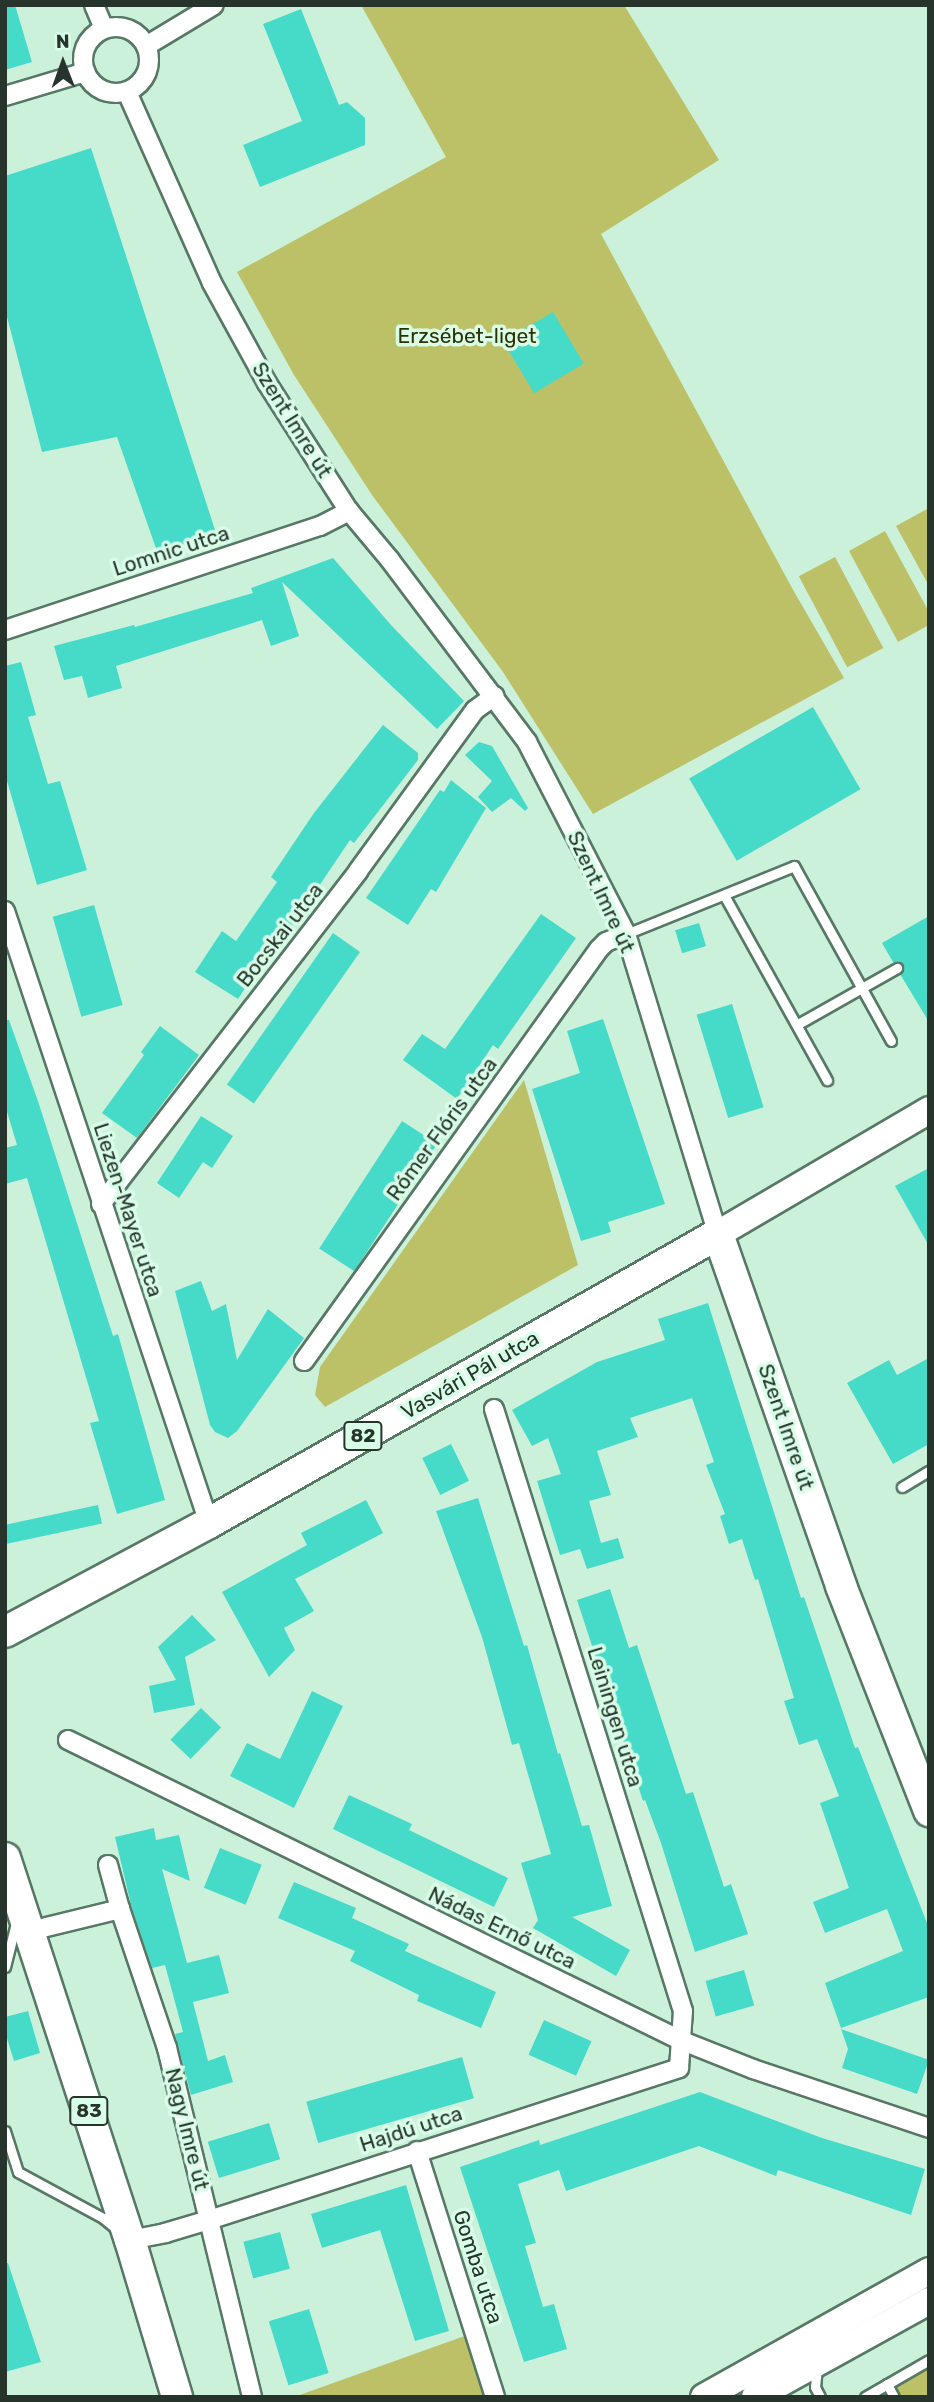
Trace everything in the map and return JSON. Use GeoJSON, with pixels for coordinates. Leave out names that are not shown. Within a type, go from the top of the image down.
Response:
{"type":"FeatureCollection","features":[{"type":"Feature","properties":{"kind":"main road","name":"Vasvári Pál utca"},"geometry":{"type":"LineString","coordinates":[[5,1632],[209,1523],[718,1234]]}},
{"type":"Feature","properties":{"kind":"main road","name":"Szent Imre út"},"geometry":{"type":"LineString","coordinates":[[718,1234],[841,1587],[915,1766],[929,1811]]}},
{"type":"Feature","properties":{"kind":"main road","name":"83"},"geometry":{"type":"LineString","coordinates":[[5,1858],[130,2240],[177,2397]]}},
{"type":"Feature","properties":{"kind":"main road","name":"83"},"geometry":{"type":"LineString","coordinates":[[166,2365],[169,2397]]}},
{"type":"Feature","properties":{"kind":"street"},"geometry":{"type":"LineString","coordinates":[[94,5],[104,28]]}},
{"type":"Feature","properties":{"kind":"street"},"geometry":{"type":"LineString","coordinates":[[146,46],[214,5]]}},
{"type":"Feature","properties":{"kind":"street"},"geometry":{"type":"LineString","coordinates":[[114,25],[132,31],[146,46],[148,70],[137,86],[127,92],[102,89],[85,72],[83,60],[88,42],[104,28],[114,25]]}},
{"type":"Feature","properties":{"kind":"street"},"geometry":{"type":"LineString","coordinates":[[5,96],[85,72]]}},
{"type":"Feature","properties":{"kind":"street","name":"Szent Imre út"},"geometry":{"type":"LineString","coordinates":[[127,92],[212,283],[267,383],[349,511],[527,742],[626,934],[718,1234]]}},
{"type":"Feature","properties":{"kind":"street","name":"Lomnic utca"},"geometry":{"type":"LineString","coordinates":[[5,631],[320,526],[349,511]]}},
{"type":"Feature","properties":{"kind":"street","name":"Bocskai utca"},"geometry":{"type":"LineString","coordinates":[[101,1204],[358,871],[475,710],[494,696]]}},
{"type":"Feature","properties":{"kind":"street","name":"Liezen-Mayer utca"},"geometry":{"type":"LineString","coordinates":[[5,911],[209,1523]]}},
{"type":"Feature","properties":{"kind":"street","name":"Rómer Flóris utca"},"geometry":{"type":"LineString","coordinates":[[304,1361],[599,949],[606,942],[626,934]]}},
{"type":"Feature","properties":{"kind":"street","name":"Vasvári Pál utca"},"geometry":{"type":"LineString","coordinates":[[718,1234],[929,1110]]}},
{"type":"Feature","properties":{"kind":"street","name":"Leiningen utca"},"geometry":{"type":"LineString","coordinates":[[494,1409],[683,2011],[680,2040]]}},
{"type":"Feature","properties":{"kind":"street","name":"Nádas Ernő utca"},"geometry":{"type":"LineString","coordinates":[[68,1740],[680,2040],[752,2069],[929,2127]]}},
{"type":"Feature","properties":{"kind":"street","name":"Nagy Imre út"},"geometry":{"type":"LineString","coordinates":[[108,1865],[167,2048],[252,2397]]}},
{"type":"Feature","properties":{"kind":"street"},"geometry":{"type":"LineString","coordinates":[[25,1918],[120,1909]]}},
{"type":"Feature","properties":{"kind":"street","name":"Hajdú utca"},"geometry":{"type":"LineString","coordinates":[[130,2240],[165,2234],[679,2068],[680,2040]]}},
{"type":"Feature","properties":{"kind":"street","name":"Gomba utca"},"geometry":{"type":"LineString","coordinates":[[417,2151],[495,2397]]}},
{"type":"Feature","properties":{"kind":"street"},"geometry":{"type":"LineString","coordinates":[[704,2397],[929,2271]]}},
{"type":"Feature","properties":{"kind":"street"},"geometry":{"type":"LineString","coordinates":[[755,2397],[929,2301]]}},
{"type":"Feature","properties":{"kind":"lane"},"geometry":{"type":"LineString","coordinates":[[626,934],[794,866],[891,1041]]}},
{"type":"Feature","properties":{"kind":"lane"},"geometry":{"type":"LineString","coordinates":[[724,895],[827,1080]]}},
{"type":"Feature","properties":{"kind":"lane"},"geometry":{"type":"LineString","coordinates":[[798,1024],[897,968]]}},
{"type":"Feature","properties":{"kind":"lane"},"geometry":{"type":"LineString","coordinates":[[902,1487],[929,1471]]}},
{"type":"Feature","properties":{"kind":"lane"},"geometry":{"type":"LineString","coordinates":[[5,1967],[25,1918]]}},
{"type":"Feature","properties":{"kind":"lane"},"geometry":{"type":"LineString","coordinates":[[5,2131],[18,2172],[103,2218],[130,2240]]}},
{"type":"Feature","properties":{"kind":"lane"},"geometry":{"type":"LineString","coordinates":[[818,2392],[817,2367],[824,2359]]}},
{"type":"Feature","properties":{"kind":"lane"},"geometry":{"type":"LineString","coordinates":[[864,2397],[929,2360]]}},
{"type":"Feature","properties":{"kind":"lane"},"geometry":{"type":"LineString","coordinates":[[791,2378],[806,2381],[818,2392]]}},
{"type":"Feature","properties":{"kind":"lane"},"geometry":{"type":"LineString","coordinates":[[887,2384],[894,2397]]}},
{"type":"Feature","properties":{"kind":"green space","name":"Erzsébet-liget"},"geometry":{"type":"Polygon","coordinates":[[[361,5],[624,5],[719,160],[601,234],[792,588],[844,678],[593,814],[503,672],[372,495],[294,375],[237,272],[446,157],[361,5]]]}},
{"type":"Feature","properties":{"kind":"green space"},"geometry":{"type":"Polygon","coordinates":[[[929,508],[929,586],[896,526],[929,508]]]}},
{"type":"Feature","properties":{"kind":"green space"},"geometry":{"type":"Polygon","coordinates":[[[885,531],[929,612],[929,625],[898,642],[849,551],[885,531]]]}},
{"type":"Feature","properties":{"kind":"green space"},"geometry":{"type":"Polygon","coordinates":[[[835,557],[883,648],[847,667],[799,576],[835,557]]]}},
{"type":"Feature","properties":{"kind":"green space"},"geometry":{"type":"Polygon","coordinates":[[[524,1080],[578,1265],[325,1407],[315,1395],[320,1367],[524,1080]]]}},
{"type":"Feature","properties":{"kind":"green space"},"geometry":{"type":"Polygon","coordinates":[[[473,2333],[491,2397],[294,2397],[473,2333]]]}},
{"type":"Feature","properties":{"kind":"green space"},"geometry":{"type":"Polygon","coordinates":[[[929,2360],[929,2397],[865,2397],[929,2360]]]}},
{"type":"Feature","properties":{"kind":"building"},"geometry":{"type":"Polygon","coordinates":[[[5,5],[15,5],[32,62],[5,70],[5,5]]]}},
{"type":"Feature","properties":{"kind":"building"},"geometry":{"type":"Polygon","coordinates":[[[301,9],[339,105],[347,102],[365,118],[365,145],[260,187],[243,145],[302,121],[263,24],[301,9]]]}},
{"type":"Feature","properties":{"kind":"building"},"geometry":{"type":"Polygon","coordinates":[[[91,148],[216,533],[158,554],[117,437],[42,452],[5,309],[5,176],[91,148]]]}},
{"type":"Feature","properties":{"kind":"building"},"geometry":{"type":"Polygon","coordinates":[[[553,312],[584,363],[534,393],[503,342],[553,312]]]}},
{"type":"Feature","properties":{"kind":"building"},"geometry":{"type":"Polygon","coordinates":[[[333,558],[391,625],[464,701],[437,729],[282,582],[299,636],[271,646],[262,620],[116,666],[122,688],[88,698],[82,676],[64,680],[54,646],[134,625],[135,627],[253,593],[251,588],[333,558]]]}},
{"type":"Feature","properties":{"kind":"building"},"geometry":{"type":"Polygon","coordinates":[[[21,662],[36,715],[28,717],[48,784],[60,781],[87,870],[37,885],[5,774],[5,666],[21,662]]]}},
{"type":"Feature","properties":{"kind":"building"},"geometry":{"type":"Polygon","coordinates":[[[813,707],[860,789],[737,861],[689,779],[813,707]]]}},
{"type":"Feature","properties":{"kind":"building"},"geometry":{"type":"Polygon","coordinates":[[[383,725],[418,753],[418,760],[354,843],[350,840],[284,938],[280,934],[238,999],[195,972],[222,931],[236,941],[277,882],[271,877],[314,813],[383,725]]]}},
{"type":"Feature","properties":{"kind":"building"},"geometry":{"type":"Polygon","coordinates":[[[479,742],[492,746],[528,808],[525,811],[511,798],[492,812],[478,797],[492,781],[465,755],[479,742]]]}},
{"type":"Feature","properties":{"kind":"building"},"geometry":{"type":"Polygon","coordinates":[[[451,780],[486,808],[436,892],[431,889],[408,925],[366,898],[440,790],[444,792],[451,780]]]}},
{"type":"Feature","properties":{"kind":"building"},"geometry":{"type":"Polygon","coordinates":[[[94,905],[123,1005],[81,1017],[53,917],[94,905]]]}},
{"type":"Feature","properties":{"kind":"building"},"geometry":{"type":"Polygon","coordinates":[[[541,914],[576,938],[498,1049],[493,1045],[457,1099],[403,1060],[422,1034],[445,1049],[541,914]]]}},
{"type":"Feature","properties":{"kind":"building"},"geometry":{"type":"Polygon","coordinates":[[[929,916],[929,1022],[900,974],[903,964],[893,962],[882,943],[929,916]]]}},
{"type":"Feature","properties":{"kind":"building"},"geometry":{"type":"Polygon","coordinates":[[[699,923],[706,946],[682,953],[675,930],[699,923]]]}},
{"type":"Feature","properties":{"kind":"building"},"geometry":{"type":"Polygon","coordinates":[[[333,933],[360,952],[254,1103],[227,1085],[333,933]]]}},
{"type":"Feature","properties":{"kind":"building"},"geometry":{"type":"Polygon","coordinates":[[[732,1004],[764,1107],[728,1118],[697,1015],[732,1004]]]}},
{"type":"Feature","properties":{"kind":"building"},"geometry":{"type":"Polygon","coordinates":[[[603,1019],[665,1204],[608,1222],[611,1232],[581,1241],[532,1089],[580,1073],[567,1031],[603,1019]]]}},
{"type":"Feature","properties":{"kind":"building"},"geometry":{"type":"Polygon","coordinates":[[[5,1020],[9,1020],[38,1101],[113,1336],[118,1334],[165,1500],[117,1514],[90,1423],[99,1421],[27,1178],[5,1184],[5,1148],[17,1145],[5,1105],[5,1020]]]}},
{"type":"Feature","properties":{"kind":"building"},"geometry":{"type":"Polygon","coordinates":[[[160,1026],[199,1055],[137,1138],[102,1113],[144,1055],[141,1052],[160,1026]]]}},
{"type":"Feature","properties":{"kind":"building"},"geometry":{"type":"Polygon","coordinates":[[[201,1116],[233,1136],[212,1168],[203,1162],[179,1198],[157,1183],[201,1116]]]}},
{"type":"Feature","properties":{"kind":"building"},"geometry":{"type":"Polygon","coordinates":[[[402,1121],[437,1144],[354,1271],[319,1248],[402,1121]]]}},
{"type":"Feature","properties":{"kind":"building"},"geometry":{"type":"Polygon","coordinates":[[[929,1168],[929,1246],[895,1186],[929,1168]]]}},
{"type":"Feature","properties":{"kind":"building"},"geometry":{"type":"Polygon","coordinates":[[[201,1281],[212,1311],[226,1304],[237,1360],[268,1309],[304,1338],[237,1431],[228,1438],[215,1432],[210,1425],[175,1291],[201,1281]]]}},
{"type":"Feature","properties":{"kind":"building"},"geometry":{"type":"Polygon","coordinates":[[[708,1303],[801,1598],[804,1597],[855,1748],[858,1747],[929,1928],[929,1997],[841,2028],[825,1983],[903,1951],[887,1909],[825,1933],[813,1902],[849,1888],[820,1803],[839,1796],[817,1739],[799,1745],[784,1701],[794,1698],[758,1579],[755,1580],[742,1539],[729,1544],[720,1516],[725,1514],[706,1465],[714,1462],[692,1398],[630,1418],[638,1437],[597,1451],[611,1495],[589,1501],[601,1543],[618,1538],[624,1558],[587,1569],[580,1549],[560,1555],[537,1481],[561,1474],[548,1438],[532,1446],[512,1410],[597,1362],[665,1340],[658,1319],[708,1303]]]}},
{"type":"Feature","properties":{"kind":"building"},"geometry":{"type":"Polygon","coordinates":[[[929,1358],[929,1444],[893,1464],[847,1383],[889,1360],[897,1375],[929,1358]]]}},
{"type":"Feature","properties":{"kind":"building"},"geometry":{"type":"Polygon","coordinates":[[[451,1444],[469,1481],[440,1495],[422,1458],[451,1444]]]}},
{"type":"Feature","properties":{"kind":"building"},"geometry":{"type":"Polygon","coordinates":[[[478,1498],[524,1646],[527,1645],[558,1754],[560,1753],[582,1826],[589,1825],[612,1906],[572,1917],[630,1950],[616,1976],[533,1928],[538,1920],[521,1863],[551,1854],[519,1743],[512,1745],[482,1637],[436,1511],[478,1498]]]}},
{"type":"Feature","properties":{"kind":"building"},"geometry":{"type":"Polygon","coordinates":[[[366,1500],[383,1533],[295,1579],[314,1611],[284,1628],[295,1650],[269,1677],[222,1592],[307,1545],[301,1533],[366,1500]]]}},
{"type":"Feature","properties":{"kind":"building"},"geometry":{"type":"Polygon","coordinates":[[[98,1505],[102,1524],[7,1544],[5,1525],[98,1505]]]}},
{"type":"Feature","properties":{"kind":"building"},"geometry":{"type":"Polygon","coordinates":[[[610,1589],[629,1648],[637,1645],[686,1794],[693,1792],[724,1887],[731,1884],[748,1934],[695,1952],[661,1843],[645,1800],[643,1801],[577,1600],[610,1589]]]}},
{"type":"Feature","properties":{"kind":"building"},"geometry":{"type":"Polygon","coordinates":[[[192,1615],[216,1640],[185,1657],[195,1705],[154,1713],[149,1686],[176,1680],[158,1647],[192,1615]]]}},
{"type":"Feature","properties":{"kind":"building"},"geometry":{"type":"Polygon","coordinates":[[[312,1691],[343,1706],[294,1808],[230,1776],[247,1743],[280,1759],[312,1691]]]}},
{"type":"Feature","properties":{"kind":"building"},"geometry":{"type":"Polygon","coordinates":[[[201,1708],[221,1727],[191,1759],[170,1740],[201,1708]]]}},
{"type":"Feature","properties":{"kind":"building"},"geometry":{"type":"Polygon","coordinates":[[[349,1795],[412,1824],[409,1830],[508,1878],[494,1907],[333,1829],[349,1795]]]}},
{"type":"Feature","properties":{"kind":"building"},"geometry":{"type":"Polygon","coordinates":[[[154,1828],[156,1840],[179,1835],[190,1881],[162,1869],[187,1963],[219,1955],[229,1993],[193,2002],[208,2061],[225,2055],[233,2082],[191,2095],[175,2034],[183,2032],[165,1965],[152,1968],[132,1909],[115,1837],[154,1828]]]}},
{"type":"Feature","properties":{"kind":"building"},"geometry":{"type":"Polygon","coordinates":[[[220,1848],[262,1865],[246,1905],[204,1888],[220,1848]]]}},
{"type":"Feature","properties":{"kind":"building"},"geometry":{"type":"Polygon","coordinates":[[[294,1882],[356,1908],[352,1918],[409,1944],[405,1951],[496,1992],[481,2028],[417,2001],[419,1995],[350,1961],[355,1951],[278,1918],[294,1882]]]}},
{"type":"Feature","properties":{"kind":"building"},"geometry":{"type":"Polygon","coordinates":[[[744,1970],[754,2006],[716,2017],[706,1981],[744,1970]]]}},
{"type":"Feature","properties":{"kind":"building"},"geometry":{"type":"Polygon","coordinates":[[[28,2011],[40,2053],[14,2061],[5,2032],[5,2017],[28,2011]]]}},
{"type":"Feature","properties":{"kind":"building"},"geometry":{"type":"Polygon","coordinates":[[[544,2020],[592,2041],[576,2076],[529,2055],[544,2020]]]}},
{"type":"Feature","properties":{"kind":"building"},"geometry":{"type":"Polygon","coordinates":[[[841,2029],[929,2060],[917,2094],[842,2068],[848,2049],[841,2029]]]}},
{"type":"Feature","properties":{"kind":"building"},"geometry":{"type":"Polygon","coordinates":[[[462,2057],[474,2098],[318,2143],[306,2102],[462,2057]]]}},
{"type":"Feature","properties":{"kind":"building"},"geometry":{"type":"Polygon","coordinates":[[[700,2092],[822,2138],[925,2169],[911,2215],[778,2170],[776,2176],[699,2146],[566,2191],[559,2170],[518,2184],[536,2243],[525,2246],[543,2307],[554,2304],[567,2349],[524,2362],[460,2167],[539,2140],[540,2145],[700,2092]]]}},
{"type":"Feature","properties":{"kind":"building"},"geometry":{"type":"Polygon","coordinates":[[[269,2123],[280,2159],[219,2178],[208,2142],[269,2123]]]}},
{"type":"Feature","properties":{"kind":"building"},"geometry":{"type":"Polygon","coordinates":[[[406,2185],[449,2331],[415,2341],[380,2230],[322,2248],[311,2214],[406,2185]]]}},
{"type":"Feature","properties":{"kind":"building"},"geometry":{"type":"Polygon","coordinates":[[[280,2232],[290,2269],[253,2279],[243,2242],[280,2232]]]}},
{"type":"Feature","properties":{"kind":"building"},"geometry":{"type":"Polygon","coordinates":[[[5,2263],[8,2263],[41,2362],[5,2372],[5,2263]]]}},
{"type":"Feature","properties":{"kind":"building"},"geometry":{"type":"Polygon","coordinates":[[[309,2309],[329,2373],[288,2385],[269,2321],[309,2309]]]}}]}
